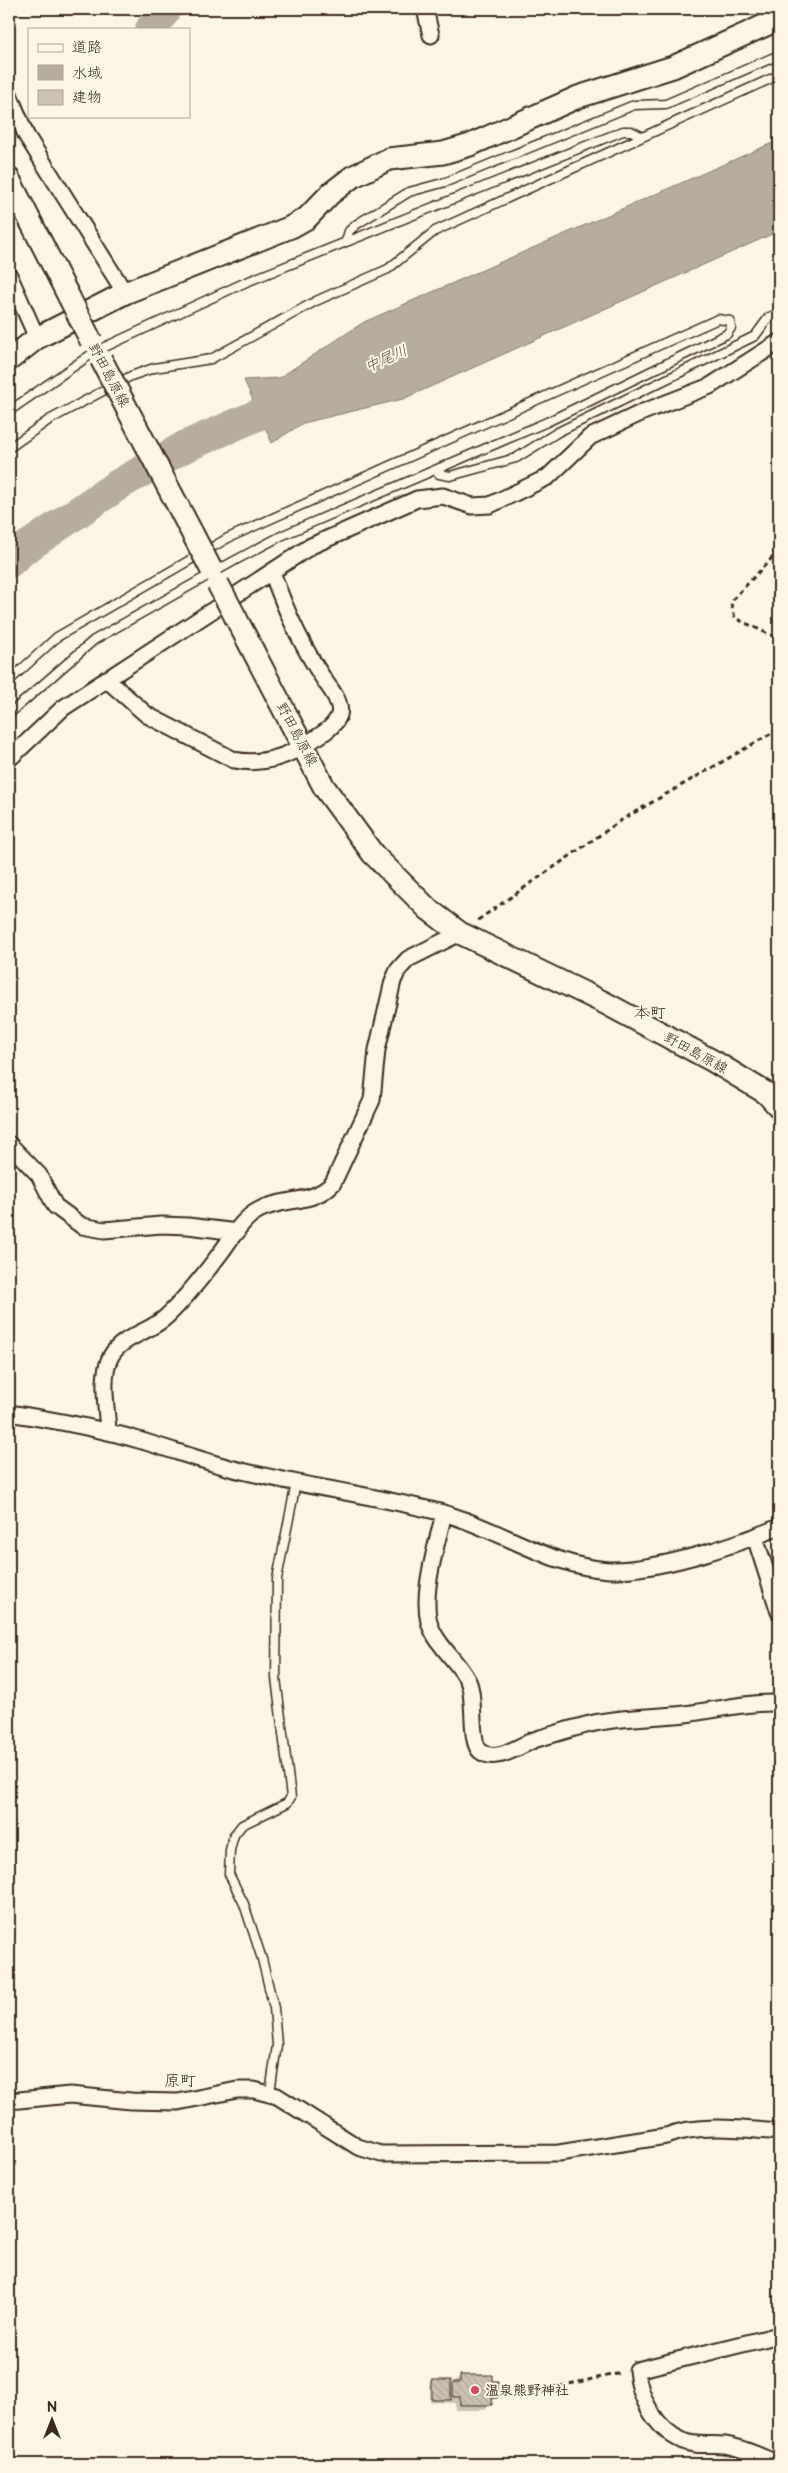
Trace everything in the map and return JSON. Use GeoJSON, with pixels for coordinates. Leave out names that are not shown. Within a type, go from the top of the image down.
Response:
{"type":"FeatureCollection","features":[{"type":"Feature","properties":{"kind":"main road"},"geometry":{"type":"LineString","coordinates":[[9,360],[37,338],[125,293],[291,227],[307,218],[330,194],[352,177],[389,160],[443,153],[470,144],[578,97],[673,68],[779,19]]}},
{"type":"Feature","properties":{"kind":"main road","name":"野田島原線"},"geometry":{"type":"LineString","coordinates":[[9,179],[96,351],[324,787],[373,854],[428,909],[460,933],[605,1003],[713,1061],[766,1093],[779,1107]]}},
{"type":"Feature","properties":{"kind":"street"},"geometry":{"type":"LineString","coordinates":[[425,9],[431,35]]}},
{"type":"Feature","properties":{"kind":"street"},"geometry":{"type":"LineString","coordinates":[[9,94],[26,135],[125,293]]}},
{"type":"Feature","properties":{"kind":"street"},"geometry":{"type":"LineString","coordinates":[[9,276],[37,338]]}},
{"type":"Feature","properties":{"kind":"street"},"geometry":{"type":"LineString","coordinates":[[9,759],[62,708],[311,546],[417,499],[443,496],[472,506],[490,505],[548,477],[590,437],[643,412],[710,386],[779,342]]}},
{"type":"Feature","properties":{"kind":"street"},"geometry":{"type":"LineString","coordinates":[[106,679],[147,715],[234,760],[249,763],[267,762],[303,746],[333,726],[339,714],[338,704],[335,694],[311,660],[285,607],[272,572]]}},
{"type":"Feature","properties":{"kind":"street"},"geometry":{"type":"LineString","coordinates":[[108,1432],[106,1385],[111,1355],[118,1347],[165,1318],[201,1278],[237,1232],[259,1210],[316,1196],[326,1191],[333,1183],[372,1100],[377,1050],[393,982],[398,970],[408,959],[460,933]]}},
{"type":"Feature","properties":{"kind":"street"},"geometry":{"type":"LineString","coordinates":[[9,1144],[39,1175],[55,1206],[82,1226],[104,1230],[179,1226],[237,1232]]}},
{"type":"Feature","properties":{"kind":"street"},"geometry":{"type":"LineString","coordinates":[[9,1413],[108,1432],[239,1470],[444,1513],[492,1530],[569,1564],[588,1568],[638,1568],[665,1564],[756,1537],[779,1528]]}},
{"type":"Feature","properties":{"kind":"street"},"geometry":{"type":"LineString","coordinates":[[444,1513],[428,1589],[428,1618],[432,1630],[470,1684],[476,1744],[484,1753],[489,1755],[504,1754],[534,1739],[604,1721],[685,1714],[746,1703],[779,1703]]}},
{"type":"Feature","properties":{"kind":"street"},"geometry":{"type":"LineString","coordinates":[[756,1537],[779,1612]]}},
{"type":"Feature","properties":{"kind":"street"},"geometry":{"type":"LineString","coordinates":[[9,2101],[70,2095],[132,2101],[178,2102],[238,2090],[270,2093],[358,2146],[381,2154],[559,2153],[666,2136],[680,2130],[741,2129],[779,2132]]}},
{"type":"Feature","properties":{"kind":"street"},"geometry":{"type":"LineString","coordinates":[[779,2335],[637,2370],[638,2387],[646,2404],[667,2431],[683,2441],[700,2445],[724,2445],[745,2450],[779,2464]]}},
{"type":"Feature","properties":{"kind":"lane"},"geometry":{"type":"LineString","coordinates":[[346,241],[349,231],[357,224],[409,192],[446,182],[634,105],[666,104],[779,55]]}},
{"type":"Feature","properties":{"kind":"lane"},"geometry":{"type":"LineString","coordinates":[[9,448],[49,420],[131,376],[154,368],[211,359],[316,301],[388,270],[435,231],[779,75]]}},
{"type":"Feature","properties":{"kind":"lane"},"geometry":{"type":"LineString","coordinates":[[9,411],[96,351],[244,283],[623,131],[631,131],[642,136]]}},
{"type":"Feature","properties":{"kind":"lane"},"geometry":{"type":"LineString","coordinates":[[437,470],[439,474],[450,476],[516,458],[558,432],[756,336],[769,317],[779,313]]}},
{"type":"Feature","properties":{"kind":"lane"},"geometry":{"type":"LineString","coordinates":[[9,681],[57,637],[228,538],[718,319],[730,321],[731,328],[727,334],[546,422],[283,535],[94,640],[9,714]]}},
{"type":"Feature","properties":{"kind":"lane"},"geometry":{"type":"LineString","coordinates":[[270,2093],[277,2045],[274,2008],[262,1959],[244,1904],[229,1874],[230,1850],[234,1835],[242,1825],[287,1803],[291,1797],[276,1678],[277,1579],[296,1483]]}},
{"type":"Feature","properties":{"kind":"path"},"geometry":{"type":"LineString","coordinates":[[779,540],[771,560],[734,598],[731,604],[735,618],[779,639]]}},
{"type":"Feature","properties":{"kind":"path"},"geometry":{"type":"LineString","coordinates":[[460,933],[623,819],[779,729]]}},
{"type":"Feature","properties":{"kind":"path"},"geometry":{"type":"LineString","coordinates":[[517,2395],[619,2374]]}},
{"type":"Feature","properties":{"kind":"water"},"geometry":{"type":"Polygon","coordinates":[[[779,140],[779,231],[403,399],[303,423],[272,443],[244,380],[279,378],[364,322],[779,140]]]}},
{"type":"Feature","properties":{"kind":"building","name":"温泉熊野神社"},"geometry":{"type":"Polygon","coordinates":[[[460,2375],[492,2375],[492,2382],[498,2382],[498,2398],[492,2398],[492,2405],[460,2405],[460,2397],[453,2397],[453,2382],[460,2382],[460,2375]]]}},
{"type":"Feature","properties":{"kind":"building"},"geometry":{"type":"Polygon","coordinates":[[[432,2380],[451,2380],[451,2400],[432,2400],[432,2380]]]}},
{"type":"Feature","properties":{"kind":"waterway"},"geometry":{"type":"LineString","coordinates":[[152,28],[166,9]]}},
{"type":"Feature","properties":{"kind":"waterway","name":"中尾川"},"geometry":{"type":"LineString","coordinates":[[9,562],[24,549],[118,485],[184,447],[299,397]]}},
{"type":"Feature","properties":{"kind":"place","name":"温泉熊野神社"},"geometry":{"type":"Point","coordinates":[475,2390]}},
{"type":"Feature","properties":{"kind":"district","name":"本町"},"geometry":{"type":"Point","coordinates":[650,1013]}},
{"type":"Feature","properties":{"kind":"district","name":"原町"},"geometry":{"type":"Point","coordinates":[180,2081]}}]}
